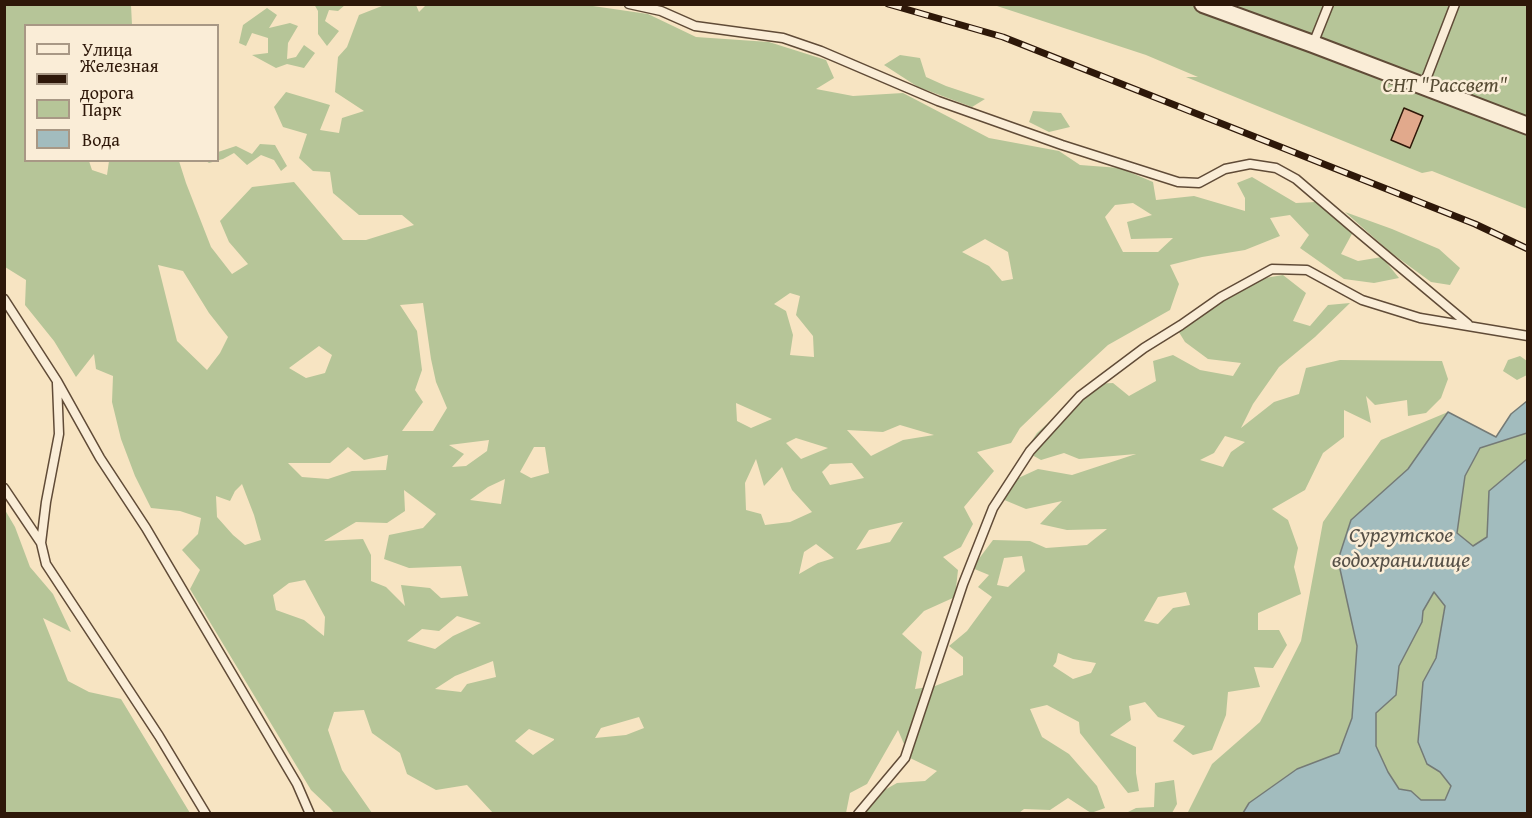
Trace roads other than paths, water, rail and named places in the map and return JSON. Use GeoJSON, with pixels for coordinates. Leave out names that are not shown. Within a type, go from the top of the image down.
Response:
{"type":"FeatureCollection","features":[{"type":"Feature","properties":{"kind":"street"},"geometry":{"type":"LineString","coordinates":[[1203,4],[1527,126]]}},
{"type":"Feature","properties":{"kind":"lane"},"geometry":{"type":"LineString","coordinates":[[629,4],[661,11],[695,26],[783,38],[821,51],[938,101],[1062,145],[1178,182],[1198,183],[1225,169],[1250,164],[1276,168],[1296,179],[1470,325]]}},
{"type":"Feature","properties":{"kind":"lane"},"geometry":{"type":"LineString","coordinates":[[1313,44],[1329,4]]}},
{"type":"Feature","properties":{"kind":"lane"},"geometry":{"type":"LineString","coordinates":[[1423,87],[1455,4]]}},
{"type":"Feature","properties":{"kind":"lane"},"geometry":{"type":"LineString","coordinates":[[858,813],[905,758],[963,584],[993,508],[1030,451],[1080,396],[1144,348],[1221,297],[1272,269],[1307,270],[1362,300],[1420,318],[1527,336]]}},
{"type":"Feature","properties":{"kind":"lane"},"geometry":{"type":"LineString","coordinates":[[4,299],[57,381],[100,458],[146,528],[297,784],[310,813]]}},
{"type":"Feature","properties":{"kind":"lane"},"geometry":{"type":"LineString","coordinates":[[57,381],[59,434],[41,543],[46,564],[159,736],[206,813]]}},
{"type":"Feature","properties":{"kind":"lane"},"geometry":{"type":"LineString","coordinates":[[4,488],[41,543]]}},
{"type":"Feature","properties":{"kind":"water","name":"Сургутское водохранилище"},"geometry":{"type":"Polygon","coordinates":[[[1527,401],[1527,433],[1480,448],[1465,476],[1457,533],[1473,546],[1487,537],[1489,491],[1527,459],[1527,813],[1243,813],[1249,803],[1297,769],[1339,753],[1352,718],[1357,646],[1338,560],[1351,520],[1408,469],[1448,412],[1496,437],[1511,414],[1527,401]],[[1434,592],[1423,611],[1422,622],[1399,666],[1396,695],[1376,713],[1376,746],[1388,772],[1399,789],[1411,791],[1421,800],[1445,800],[1451,786],[1440,772],[1427,764],[1418,742],[1423,682],[1436,658],[1445,606],[1434,592]]]}},
{"type":"Feature","properties":{"kind":"railway"},"geometry":{"type":"LineString","coordinates":[[888,4],[1003,37],[1475,224],[1528,249]]}},
{"type":"Feature","properties":{"kind":"park label","name":"СНТ \"Рассвет\""},"geometry":{"type":"Point","coordinates":[1445,87]}}]}
